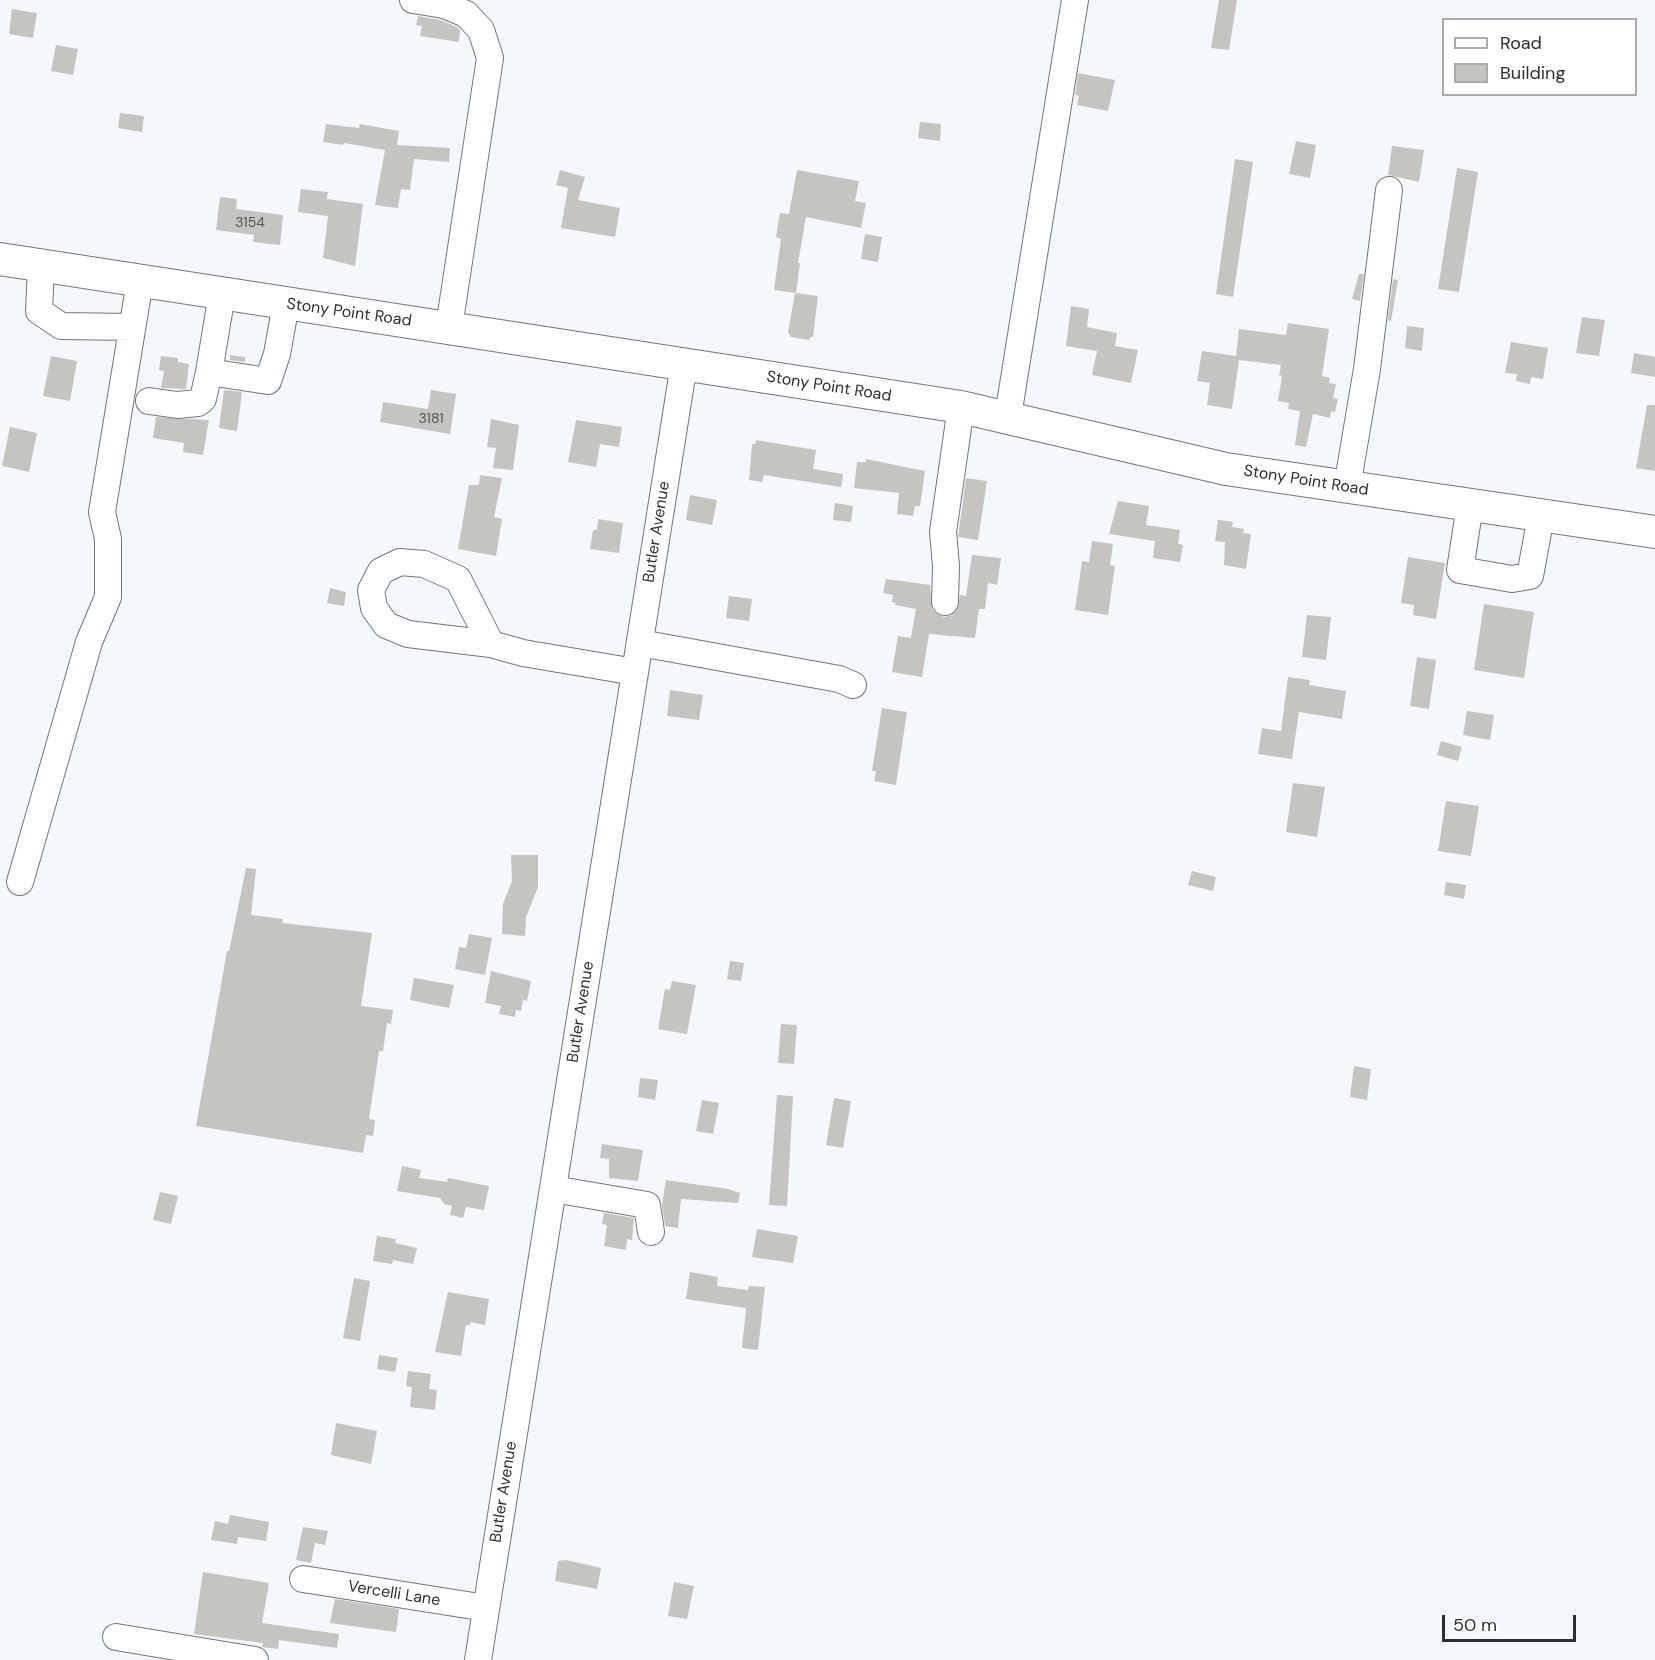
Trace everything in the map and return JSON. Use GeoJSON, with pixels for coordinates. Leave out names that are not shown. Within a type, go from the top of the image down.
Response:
{"type":"FeatureCollection","features":[{"type":"Feature","properties":{"kind":"main road","name":"Stony Point Road"},"geometry":{"type":"LineString","coordinates":[[0,260],[961,407],[1008,416],[1165,456],[1347,487],[1655,532]]}},
{"type":"Feature","properties":{"kind":"street"},"geometry":{"type":"LineString","coordinates":[[413,0],[444,5],[466,14],[481,30],[490,58],[449,327]]}},
{"type":"Feature","properties":{"kind":"street"},"geometry":{"type":"LineString","coordinates":[[1008,416],[1074,0]]}},
{"type":"Feature","properties":{"kind":"street"},"geometry":{"type":"LineString","coordinates":[[1347,487],[1366,369],[1389,190]]}},
{"type":"Feature","properties":{"kind":"street"},"geometry":{"type":"LineString","coordinates":[[41,266],[39,310],[61,326],[132,327]]}},
{"type":"Feature","properties":{"kind":"street"},"geometry":{"type":"LineString","coordinates":[[20,882],[89,642],[108,597],[108,539],[102,512],[140,281]]}},
{"type":"Feature","properties":{"kind":"street"},"geometry":{"type":"LineString","coordinates":[[149,401],[177,405],[198,403],[203,399],[222,294]]}},
{"type":"Feature","properties":{"kind":"street"},"geometry":{"type":"LineString","coordinates":[[209,372],[268,381],[277,354],[286,304]]}},
{"type":"Feature","properties":{"kind":"street","name":"Butler Avenue"},"geometry":{"type":"LineString","coordinates":[[478,1660],[684,364]]}},
{"type":"Feature","properties":{"kind":"street"},"geometry":{"type":"LineString","coordinates":[[945,602],[946,566],[943,532],[961,407]]}},
{"type":"Feature","properties":{"kind":"street"},"geometry":{"type":"LineString","coordinates":[[1470,506],[1460,570],[1512,579],[1530,576],[1541,516]]}},
{"type":"Feature","properties":{"kind":"street"},"geometry":{"type":"LineString","coordinates":[[491,644],[458,579],[424,564],[400,562],[381,571],[371,590],[374,609],[386,625],[408,634],[491,644],[635,672]]}},
{"type":"Feature","properties":{"kind":"street"},"geometry":{"type":"LineString","coordinates":[[640,643],[839,679],[853,686]]}},
{"type":"Feature","properties":{"kind":"street"},"geometry":{"type":"LineString","coordinates":[[553,1189],[647,1205],[651,1232]]}},
{"type":"Feature","properties":{"kind":"street","name":"Vercelli Lane"},"geometry":{"type":"LineString","coordinates":[[303,1580],[486,1608]]}},
{"type":"Feature","properties":{"kind":"street"},"geometry":{"type":"LineString","coordinates":[[116,1637],[255,1660]]}},
{"type":"Feature","properties":{"kind":"building"},"geometry":{"type":"Polygon","coordinates":[[[1219,0],[1237,0],[1229,50],[1211,48],[1219,0]]]}},
{"type":"Feature","properties":{"kind":"building"},"geometry":{"type":"Polygon","coordinates":[[[12,9],[37,13],[33,38],[9,34],[12,9]]]}},
{"type":"Feature","properties":{"kind":"building"},"geometry":{"type":"Polygon","coordinates":[[[418,16],[440,20],[457,27],[460,30],[459,42],[420,36],[422,26],[416,25],[418,16]]]}},
{"type":"Feature","properties":{"kind":"building"},"geometry":{"type":"Polygon","coordinates":[[[56,45],[78,49],[73,75],[51,71],[56,45]]]}},
{"type":"Feature","properties":{"kind":"building"},"geometry":{"type":"Polygon","coordinates":[[[1078,73],[1115,80],[1108,111],[1077,105],[1079,96],[1075,95],[1078,73]]]}},
{"type":"Feature","properties":{"kind":"building"},"geometry":{"type":"Polygon","coordinates":[[[120,113],[144,116],[142,132],[118,128],[120,113]]]}},
{"type":"Feature","properties":{"kind":"building"},"geometry":{"type":"Polygon","coordinates":[[[920,122],[941,124],[940,141],[918,138],[920,122]]]}},
{"type":"Feature","properties":{"kind":"building"},"geometry":{"type":"Polygon","coordinates":[[[326,124],[359,128],[360,124],[399,131],[397,145],[450,148],[449,162],[414,159],[410,190],[401,189],[398,208],[375,205],[385,150],[323,142],[326,124]]]}},
{"type":"Feature","properties":{"kind":"building"},"geometry":{"type":"Polygon","coordinates":[[[1296,141],[1316,145],[1310,178],[1289,174],[1296,141]]]}},
{"type":"Feature","properties":{"kind":"building"},"geometry":{"type":"Polygon","coordinates":[[[1392,146],[1424,150],[1419,182],[1388,175],[1392,146]]]}},
{"type":"Feature","properties":{"kind":"building"},"geometry":{"type":"Polygon","coordinates":[[[1235,159],[1253,162],[1233,297],[1216,294],[1235,159]]]}},
{"type":"Feature","properties":{"kind":"building"},"geometry":{"type":"Polygon","coordinates":[[[1457,168],[1478,172],[1459,292],[1438,289],[1457,168]]]}},
{"type":"Feature","properties":{"kind":"building"},"geometry":{"type":"Polygon","coordinates":[[[560,170],[585,177],[578,200],[620,208],[615,237],[561,228],[568,188],[556,185],[560,170]]]}},
{"type":"Feature","properties":{"kind":"building"},"geometry":{"type":"Polygon","coordinates":[[[797,170],[859,181],[855,201],[866,203],[861,228],[806,217],[798,263],[800,263],[796,293],[774,290],[781,239],[776,237],[780,213],[789,214],[797,170]]]}},
{"type":"Feature","properties":{"kind":"building"},"geometry":{"type":"Polygon","coordinates":[[[301,189],[328,192],[327,199],[363,204],[355,266],[323,258],[328,216],[298,212],[301,189]]]}},
{"type":"Feature","properties":{"kind":"building"},"geometry":{"type":"Polygon","coordinates":[[[220,197],[237,199],[236,209],[283,215],[280,245],[253,242],[254,235],[216,230],[220,197]]]}},
{"type":"Feature","properties":{"kind":"building"},"geometry":{"type":"Polygon","coordinates":[[[865,234],[882,237],[878,262],[861,259],[865,234]]]}},
{"type":"Feature","properties":{"kind":"building"},"geometry":{"type":"Polygon","coordinates":[[[1359,274],[1364,274],[1360,301],[1352,299],[1359,274]]]}},
{"type":"Feature","properties":{"kind":"building"},"geometry":{"type":"Polygon","coordinates":[[[1393,279],[1398,280],[1391,321],[1388,320],[1393,279]]]}},
{"type":"Feature","properties":{"kind":"building"},"geometry":{"type":"Polygon","coordinates":[[[795,293],[818,296],[813,337],[809,340],[791,337],[788,332],[795,293]]]}},
{"type":"Feature","properties":{"kind":"building"},"geometry":{"type":"Polygon","coordinates":[[[1071,306],[1089,309],[1087,327],[1117,333],[1115,346],[1138,350],[1131,383],[1092,375],[1097,351],[1066,346],[1071,306]]]}},
{"type":"Feature","properties":{"kind":"building"},"geometry":{"type":"Polygon","coordinates":[[[1582,317],[1605,320],[1599,356],[1576,353],[1582,317]]]}},
{"type":"Feature","properties":{"kind":"building"},"geometry":{"type":"Polygon","coordinates":[[[1288,323],[1329,329],[1322,376],[1330,378],[1329,383],[1336,384],[1333,398],[1338,399],[1335,412],[1331,411],[1330,418],[1313,414],[1306,447],[1295,445],[1300,411],[1288,409],[1289,403],[1278,401],[1282,376],[1279,375],[1281,365],[1239,360],[1232,409],[1207,405],[1210,383],[1197,381],[1202,351],[1236,356],[1239,329],[1286,335],[1288,323]]]}},
{"type":"Feature","properties":{"kind":"building"},"geometry":{"type":"Polygon","coordinates":[[[1407,326],[1424,328],[1422,351],[1405,348],[1407,326]]]}},
{"type":"Feature","properties":{"kind":"building"},"geometry":{"type":"Polygon","coordinates":[[[1511,342],[1548,348],[1543,379],[1531,377],[1530,384],[1516,381],[1517,374],[1505,373],[1511,342]]]}},
{"type":"Feature","properties":{"kind":"building"},"geometry":{"type":"Polygon","coordinates":[[[1634,353],[1655,357],[1655,377],[1631,373],[1634,353]]]}},
{"type":"Feature","properties":{"kind":"building"},"geometry":{"type":"Polygon","coordinates":[[[230,355],[245,357],[245,362],[230,360],[230,355]]]}},
{"type":"Feature","properties":{"kind":"building"},"geometry":{"type":"Polygon","coordinates":[[[51,356],[77,361],[70,401],[43,396],[51,356]]]}},
{"type":"Feature","properties":{"kind":"building"},"geometry":{"type":"Polygon","coordinates":[[[161,356],[178,358],[178,362],[189,364],[186,389],[161,388],[164,371],[159,370],[161,356]]]}},
{"type":"Feature","properties":{"kind":"building"},"geometry":{"type":"Polygon","coordinates":[[[224,390],[242,392],[237,431],[219,428],[224,390]]]}},
{"type":"Feature","properties":{"kind":"building"},"geometry":{"type":"Polygon","coordinates":[[[431,390],[456,394],[450,434],[380,422],[383,402],[428,409],[431,390]]]}},
{"type":"Feature","properties":{"kind":"building"},"geometry":{"type":"Polygon","coordinates":[[[1647,405],[1655,405],[1655,471],[1636,468],[1647,405]]]}},
{"type":"Feature","properties":{"kind":"building"},"geometry":{"type":"Polygon","coordinates":[[[156,417],[209,420],[203,455],[183,452],[184,443],[153,438],[156,417]]]}},
{"type":"Feature","properties":{"kind":"building"},"geometry":{"type":"Polygon","coordinates":[[[491,419],[519,425],[513,470],[493,468],[496,448],[487,447],[491,419]]]}},
{"type":"Feature","properties":{"kind":"building"},"geometry":{"type":"Polygon","coordinates":[[[576,420],[622,427],[619,447],[600,444],[596,467],[568,462],[576,420]]]}},
{"type":"Feature","properties":{"kind":"building"},"geometry":{"type":"Polygon","coordinates":[[[10,427],[37,433],[29,472],[2,466],[10,427]]]}},
{"type":"Feature","properties":{"kind":"building"},"geometry":{"type":"Polygon","coordinates":[[[756,440],[816,450],[813,469],[843,474],[841,487],[764,475],[762,482],[749,480],[752,444],[755,444],[756,440]]]}},
{"type":"Feature","properties":{"kind":"building"},"geometry":{"type":"Polygon","coordinates":[[[866,459],[925,471],[920,506],[915,506],[913,516],[897,514],[899,493],[854,488],[857,462],[866,462],[866,459]]]}},
{"type":"Feature","properties":{"kind":"building"},"geometry":{"type":"Polygon","coordinates":[[[480,475],[502,478],[494,517],[502,519],[496,556],[458,549],[469,485],[479,485],[480,475]]]}},
{"type":"Feature","properties":{"kind":"building"},"geometry":{"type":"Polygon","coordinates":[[[966,478],[987,481],[978,540],[958,537],[966,478]]]}},
{"type":"Feature","properties":{"kind":"building"},"geometry":{"type":"Polygon","coordinates":[[[690,495],[717,500],[712,525],[686,520],[690,495]]]}},
{"type":"Feature","properties":{"kind":"building"},"geometry":{"type":"Polygon","coordinates":[[[1118,501],[1149,506],[1146,525],[1180,530],[1178,544],[1183,545],[1180,562],[1153,558],[1155,541],[1109,534],[1118,501]]]}},
{"type":"Feature","properties":{"kind":"building"},"geometry":{"type":"Polygon","coordinates":[[[835,503],[853,506],[851,522],[833,520],[835,503]]]}},
{"type":"Feature","properties":{"kind":"building"},"geometry":{"type":"Polygon","coordinates":[[[598,519],[623,523],[619,553],[590,549],[593,530],[597,530],[598,519]]]}},
{"type":"Feature","properties":{"kind":"building"},"geometry":{"type":"Polygon","coordinates":[[[1218,520],[1233,522],[1232,527],[1244,529],[1243,533],[1251,534],[1246,569],[1224,565],[1225,542],[1215,541],[1218,520]]]}},
{"type":"Feature","properties":{"kind":"building"},"geometry":{"type":"Polygon","coordinates":[[[1092,541],[1113,544],[1110,565],[1115,566],[1108,615],[1075,610],[1082,561],[1089,562],[1092,541]]]}},
{"type":"Feature","properties":{"kind":"building"},"geometry":{"type":"Polygon","coordinates":[[[972,555],[1001,558],[997,585],[988,583],[985,609],[979,609],[975,638],[929,634],[922,677],[892,672],[898,636],[911,638],[916,609],[895,605],[896,603],[892,602],[893,595],[883,593],[886,579],[930,585],[932,610],[944,617],[952,615],[958,609],[960,595],[966,596],[972,555]]]}},
{"type":"Feature","properties":{"kind":"building"},"geometry":{"type":"Polygon","coordinates":[[[1408,557],[1445,563],[1436,619],[1413,615],[1414,605],[1401,603],[1408,557]]]}},
{"type":"Feature","properties":{"kind":"building"},"geometry":{"type":"Polygon","coordinates":[[[330,588],[346,592],[344,606],[327,603],[330,588]]]}},
{"type":"Feature","properties":{"kind":"building"},"geometry":{"type":"Polygon","coordinates":[[[729,596],[752,599],[749,621],[726,618],[729,596]]]}},
{"type":"Feature","properties":{"kind":"building"},"geometry":{"type":"Polygon","coordinates":[[[1484,604],[1534,612],[1524,678],[1474,670],[1484,604]]]}},
{"type":"Feature","properties":{"kind":"building"},"geometry":{"type":"Polygon","coordinates":[[[1307,615],[1331,617],[1326,660],[1302,657],[1307,615]]]}},
{"type":"Feature","properties":{"kind":"building"},"geometry":{"type":"Polygon","coordinates":[[[1417,657],[1436,660],[1429,709],[1410,706],[1417,657]]]}},
{"type":"Feature","properties":{"kind":"building"},"geometry":{"type":"Polygon","coordinates":[[[1288,677],[1310,680],[1309,685],[1346,691],[1342,719],[1299,712],[1292,759],[1258,754],[1262,728],[1281,731],[1288,677]]]}},
{"type":"Feature","properties":{"kind":"building"},"geometry":{"type":"Polygon","coordinates":[[[670,690],[703,695],[699,720],[667,716],[670,690]]]}},
{"type":"Feature","properties":{"kind":"building"},"geometry":{"type":"Polygon","coordinates":[[[882,708],[907,712],[896,785],[874,781],[876,771],[872,771],[882,708]]]}},
{"type":"Feature","properties":{"kind":"building"},"geometry":{"type":"Polygon","coordinates":[[[1467,711],[1494,715],[1490,740],[1463,735],[1467,711]]]}},
{"type":"Feature","properties":{"kind":"building"},"geometry":{"type":"Polygon","coordinates":[[[1441,741],[1462,747],[1458,761],[1437,755],[1441,741]]]}},
{"type":"Feature","properties":{"kind":"building"},"geometry":{"type":"Polygon","coordinates":[[[1293,783],[1325,787],[1317,837],[1286,832],[1293,783]]]}},
{"type":"Feature","properties":{"kind":"building"},"geometry":{"type":"Polygon","coordinates":[[[1446,801],[1479,806],[1471,856],[1438,851],[1446,801]]]}},
{"type":"Feature","properties":{"kind":"building"},"geometry":{"type":"Polygon","coordinates":[[[511,855],[538,855],[538,887],[526,917],[525,936],[502,934],[503,904],[512,881],[511,855]]]}},
{"type":"Feature","properties":{"kind":"building"},"geometry":{"type":"Polygon","coordinates":[[[246,868],[256,869],[251,915],[283,919],[282,923],[372,933],[361,1006],[393,1010],[391,1024],[387,1023],[383,1051],[379,1051],[369,1119],[375,1120],[373,1136],[366,1135],[363,1153],[196,1126],[227,951],[229,951],[246,868]]]}},
{"type":"Feature","properties":{"kind":"building"},"geometry":{"type":"Polygon","coordinates":[[[1192,871],[1216,877],[1213,891],[1188,885],[1192,871]]]}},
{"type":"Feature","properties":{"kind":"building"},"geometry":{"type":"Polygon","coordinates":[[[1446,882],[1466,885],[1464,899],[1444,895],[1446,882]]]}},
{"type":"Feature","properties":{"kind":"building"},"geometry":{"type":"Polygon","coordinates":[[[469,934],[492,938],[485,975],[455,969],[459,947],[466,948],[469,934]]]}},
{"type":"Feature","properties":{"kind":"building"},"geometry":{"type":"Polygon","coordinates":[[[730,961],[744,963],[741,981],[727,979],[730,961]]]}},
{"type":"Feature","properties":{"kind":"building"},"geometry":{"type":"Polygon","coordinates":[[[491,971],[531,981],[527,1001],[523,1000],[521,1011],[516,1010],[515,1017],[499,1014],[501,1006],[485,1003],[491,971]]]}},
{"type":"Feature","properties":{"kind":"building"},"geometry":{"type":"Polygon","coordinates":[[[414,978],[454,985],[449,1008],[410,1000],[414,978]]]}},
{"type":"Feature","properties":{"kind":"building"},"geometry":{"type":"Polygon","coordinates":[[[672,981],[696,985],[687,1034],[658,1029],[665,989],[670,990],[672,981]]]}},
{"type":"Feature","properties":{"kind":"building"},"geometry":{"type":"Polygon","coordinates":[[[781,1024],[797,1025],[794,1064],[778,1063],[781,1024]]]}},
{"type":"Feature","properties":{"kind":"building"},"geometry":{"type":"Polygon","coordinates":[[[1354,1066],[1371,1069],[1367,1100],[1350,1097],[1354,1066]]]}},
{"type":"Feature","properties":{"kind":"building"},"geometry":{"type":"Polygon","coordinates":[[[640,1078],[658,1080],[655,1100],[638,1097],[640,1078]]]}},
{"type":"Feature","properties":{"kind":"building"},"geometry":{"type":"Polygon","coordinates":[[[777,1095],[793,1096],[787,1206],[769,1205],[777,1095]]]}},
{"type":"Feature","properties":{"kind":"building"},"geometry":{"type":"Polygon","coordinates":[[[834,1098],[851,1101],[843,1148],[826,1145],[834,1098]]]}},
{"type":"Feature","properties":{"kind":"building"},"geometry":{"type":"Polygon","coordinates":[[[702,1100],[719,1103],[713,1134],[696,1131],[702,1100]]]}},
{"type":"Feature","properties":{"kind":"building"},"geometry":{"type":"Polygon","coordinates":[[[602,1144],[643,1150],[638,1181],[609,1178],[609,1159],[600,1158],[602,1144]]]}},
{"type":"Feature","properties":{"kind":"building"},"geometry":{"type":"Polygon","coordinates":[[[402,1166],[421,1170],[419,1178],[447,1182],[448,1178],[489,1186],[484,1210],[466,1207],[463,1218],[450,1215],[452,1206],[444,1204],[440,1198],[397,1191],[402,1166]]]}},
{"type":"Feature","properties":{"kind":"building"},"geometry":{"type":"Polygon","coordinates":[[[666,1180],[728,1189],[740,1193],[738,1203],[681,1199],[678,1228],[665,1226],[662,1205],[666,1180]]]}},
{"type":"Feature","properties":{"kind":"building"},"geometry":{"type":"Polygon","coordinates":[[[160,1192],[178,1196],[171,1224],[153,1220],[160,1192]]]}},
{"type":"Feature","properties":{"kind":"building"},"geometry":{"type":"Polygon","coordinates":[[[604,1213],[634,1218],[632,1240],[627,1239],[626,1250],[604,1246],[607,1225],[602,1224],[604,1213]]]}},
{"type":"Feature","properties":{"kind":"building"},"geometry":{"type":"Polygon","coordinates":[[[757,1229],[798,1236],[793,1263],[752,1257],[757,1229]]]}},
{"type":"Feature","properties":{"kind":"building"},"geometry":{"type":"Polygon","coordinates":[[[377,1236],[396,1239],[395,1243],[417,1248],[413,1264],[393,1260],[392,1264],[373,1261],[377,1236]]]}},
{"type":"Feature","properties":{"kind":"building"},"geometry":{"type":"Polygon","coordinates":[[[690,1272],[718,1277],[717,1286],[748,1290],[749,1286],[765,1287],[758,1350],[742,1348],[746,1308],[686,1299],[690,1272]]]}},
{"type":"Feature","properties":{"kind":"building"},"geometry":{"type":"Polygon","coordinates":[[[354,1278],[370,1281],[360,1341],[343,1338],[354,1278]]]}},
{"type":"Feature","properties":{"kind":"building"},"geometry":{"type":"Polygon","coordinates":[[[448,1292],[489,1299],[485,1325],[471,1322],[470,1325],[466,1325],[461,1356],[435,1352],[448,1292]]]}},
{"type":"Feature","properties":{"kind":"building"},"geometry":{"type":"Polygon","coordinates":[[[379,1355],[398,1358],[395,1372],[377,1369],[379,1355]]]}},
{"type":"Feature","properties":{"kind":"building"},"geometry":{"type":"Polygon","coordinates":[[[408,1371],[431,1374],[429,1389],[437,1390],[435,1410],[410,1407],[412,1387],[406,1386],[408,1371]]]}},
{"type":"Feature","properties":{"kind":"building"},"geometry":{"type":"Polygon","coordinates":[[[336,1423],[377,1431],[371,1464],[331,1455],[336,1423]]]}},
{"type":"Feature","properties":{"kind":"building"},"geometry":{"type":"Polygon","coordinates":[[[230,1515],[269,1522],[266,1541],[238,1537],[237,1544],[211,1540],[215,1521],[228,1524],[230,1515]]]}},
{"type":"Feature","properties":{"kind":"building"},"geometry":{"type":"Polygon","coordinates":[[[303,1527],[328,1531],[325,1545],[315,1543],[311,1563],[296,1560],[303,1527]]]}},
{"type":"Feature","properties":{"kind":"building"},"geometry":{"type":"Polygon","coordinates":[[[566,1560],[601,1568],[597,1589],[555,1581],[558,1561],[566,1560]]]}},
{"type":"Feature","properties":{"kind":"building"},"geometry":{"type":"Polygon","coordinates":[[[203,1572],[269,1583],[262,1623],[339,1634],[337,1648],[279,1640],[278,1649],[262,1647],[263,1643],[194,1634],[203,1572]]]}},
{"type":"Feature","properties":{"kind":"building"},"geometry":{"type":"Polygon","coordinates":[[[674,1582],[694,1586],[687,1619],[668,1616],[674,1582]]]}},
{"type":"Feature","properties":{"kind":"building"},"geometry":{"type":"Polygon","coordinates":[[[335,1599],[399,1609],[396,1632],[330,1623],[335,1599]]]}}]}
